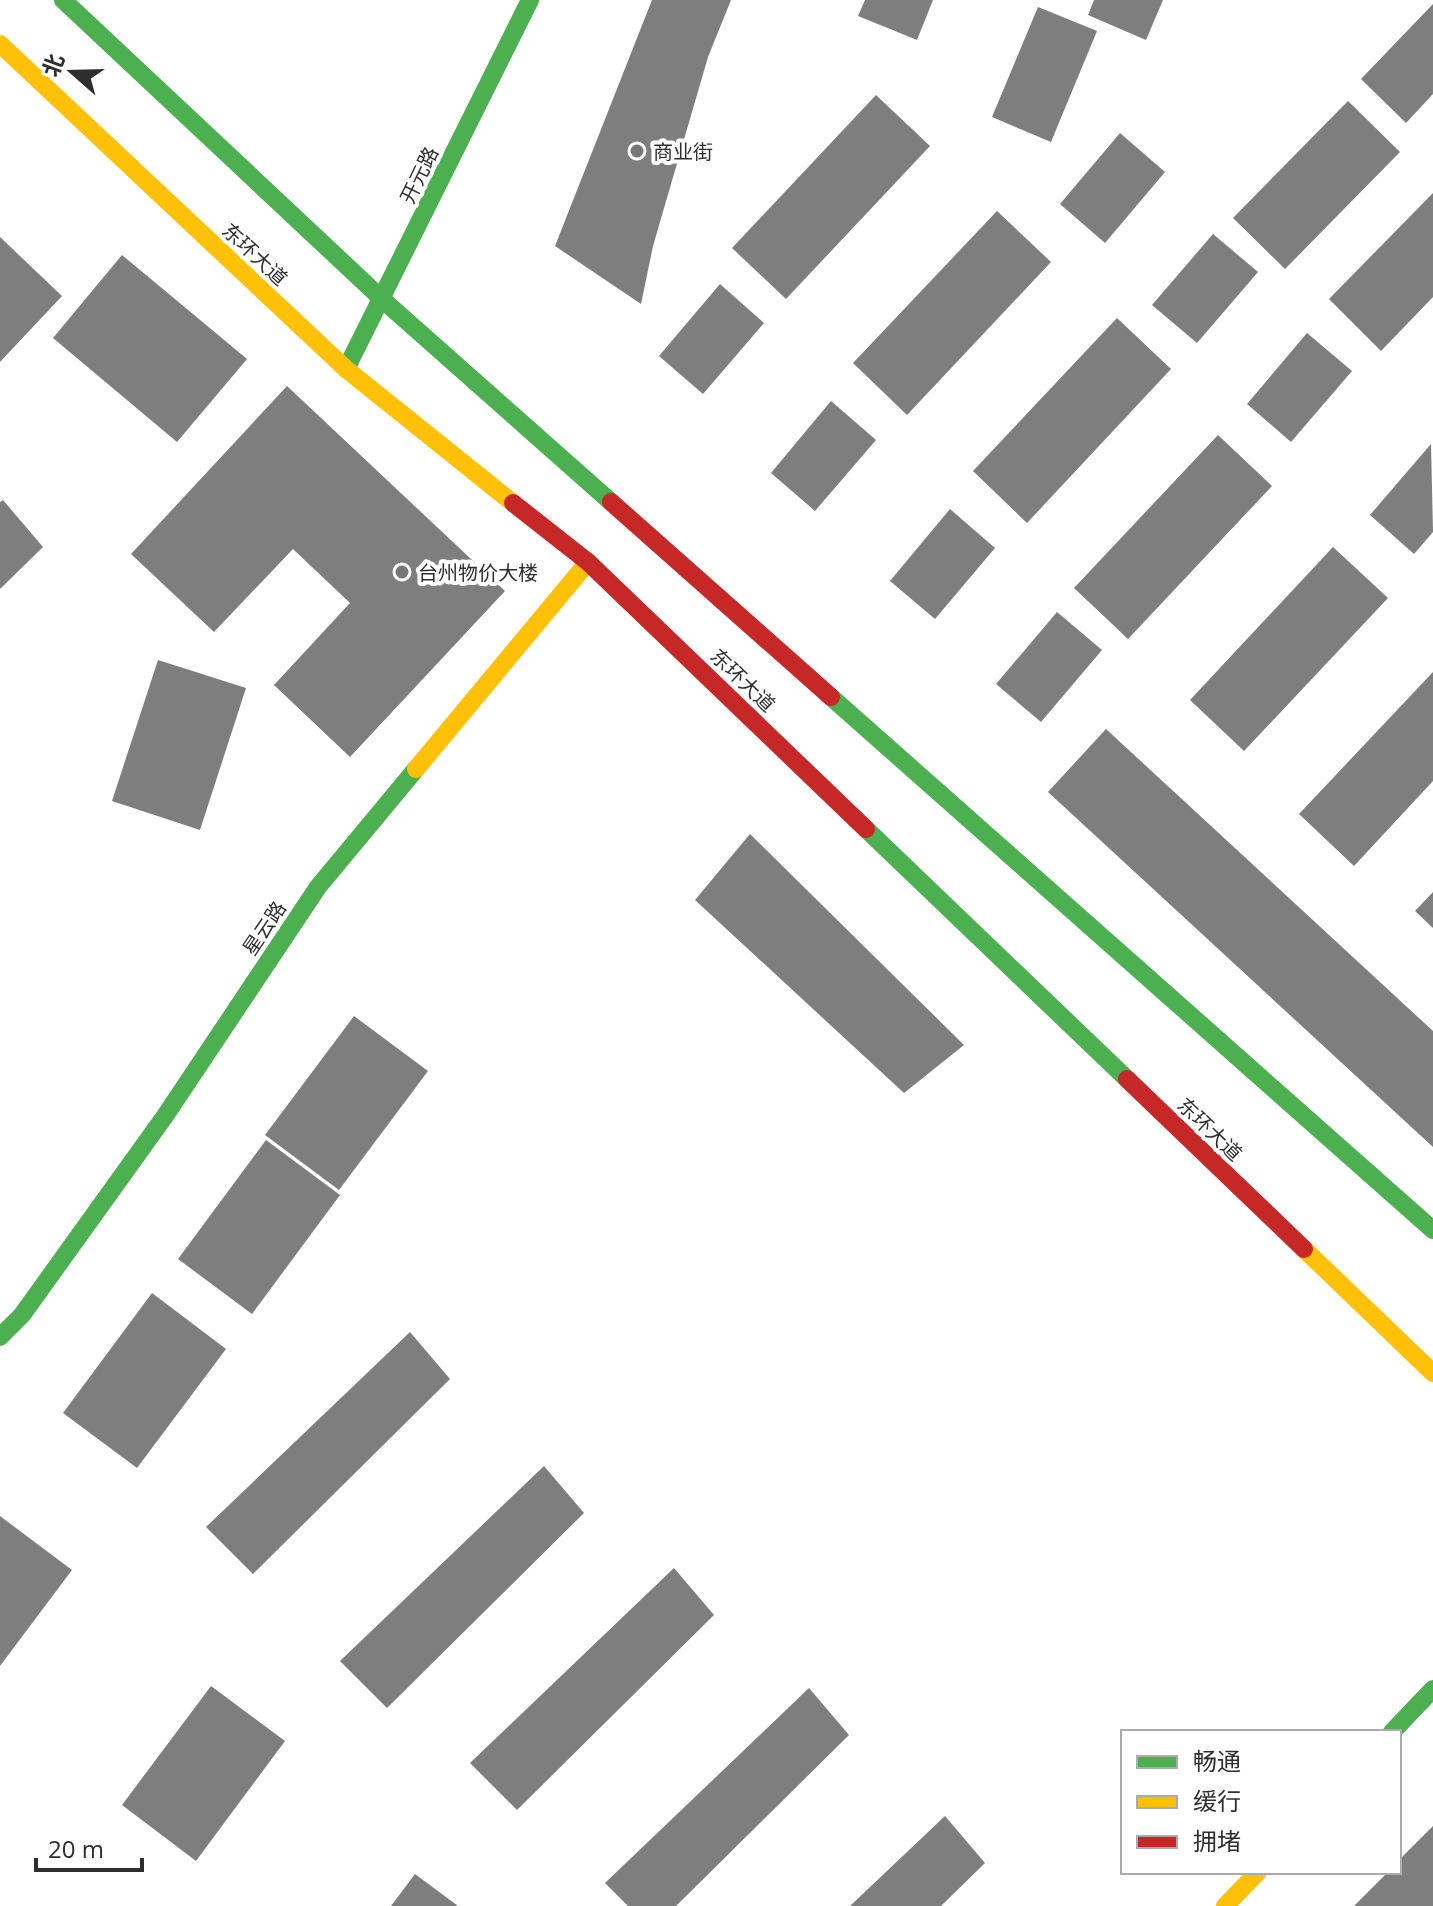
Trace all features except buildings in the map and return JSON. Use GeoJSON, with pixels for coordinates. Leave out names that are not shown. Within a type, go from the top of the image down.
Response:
{"type":"FeatureCollection","features":[{"type":"Feature","properties":{"kind":"main road"},"geometry":{"type":"LineString","coordinates":[[63,0],[383,300],[1433,1230]]}},
{"type":"Feature","properties":{"kind":"main road","name":"开元路"},"geometry":{"type":"LineString","coordinates":[[346,369],[530,0]]}},
{"type":"Feature","properties":{"kind":"main road","name":"东环大道"},"geometry":{"type":"LineString","coordinates":[[0,44],[346,369],[588,562],[1433,1373]]}},
{"type":"Feature","properties":{"kind":"main road","name":"星云路"},"geometry":{"type":"LineString","coordinates":[[0,1337],[22,1315],[165,1116],[318,887],[588,562]]}},
{"type":"Feature","properties":{"kind":"main road"},"geometry":{"type":"LineString","coordinates":[[1394,1730],[1433,1689]]}},
{"type":"Feature","properties":{"kind":"main road"},"geometry":{"type":"LineString","coordinates":[[1225,1906],[1256,1874]]}},
{"type":"Feature","properties":{"kind":"traffic: fast"},"geometry":{"type":"LineString","coordinates":[[63,0],[383,300],[611,502]]}},
{"type":"Feature","properties":{"kind":"traffic: fast"},"geometry":{"type":"LineString","coordinates":[[346,369],[530,0]]}},
{"type":"Feature","properties":{"kind":"traffic: fast"},"geometry":{"type":"LineString","coordinates":[[831,697],[1433,1230]]}},
{"type":"Feature","properties":{"kind":"traffic: fast"},"geometry":{"type":"LineString","coordinates":[[0,1337],[22,1315],[165,1116],[318,887],[416,769]]}},
{"type":"Feature","properties":{"kind":"traffic: fast"},"geometry":{"type":"LineString","coordinates":[[866,829],[1127,1079]]}},
{"type":"Feature","properties":{"kind":"traffic: fast"},"geometry":{"type":"LineString","coordinates":[[1394,1730],[1433,1689]]}},
{"type":"Feature","properties":{"kind":"traffic: slow"},"geometry":{"type":"LineString","coordinates":[[0,44],[346,369],[513,503]]}},
{"type":"Feature","properties":{"kind":"traffic: slow"},"geometry":{"type":"LineString","coordinates":[[416,769],[588,562]]}},
{"type":"Feature","properties":{"kind":"traffic: slow"},"geometry":{"type":"LineString","coordinates":[[1304,1249],[1433,1373]]}},
{"type":"Feature","properties":{"kind":"traffic: slow"},"geometry":{"type":"LineString","coordinates":[[1225,1906],[1256,1874]]}},
{"type":"Feature","properties":{"kind":"traffic: jam"},"geometry":{"type":"LineString","coordinates":[[611,502],[831,697]]}},
{"type":"Feature","properties":{"kind":"traffic: jam"},"geometry":{"type":"LineString","coordinates":[[513,503],[588,562],[866,829]]}},
{"type":"Feature","properties":{"kind":"traffic: jam"},"geometry":{"type":"LineString","coordinates":[[1127,1079],[1304,1249]]}},
{"type":"Feature","properties":{"kind":"place","name":"商业街"},"geometry":{"type":"Point","coordinates":[637,151]}},
{"type":"Feature","properties":{"kind":"place","name":"台州物价大楼"},"geometry":{"type":"Point","coordinates":[402,572]}}]}
